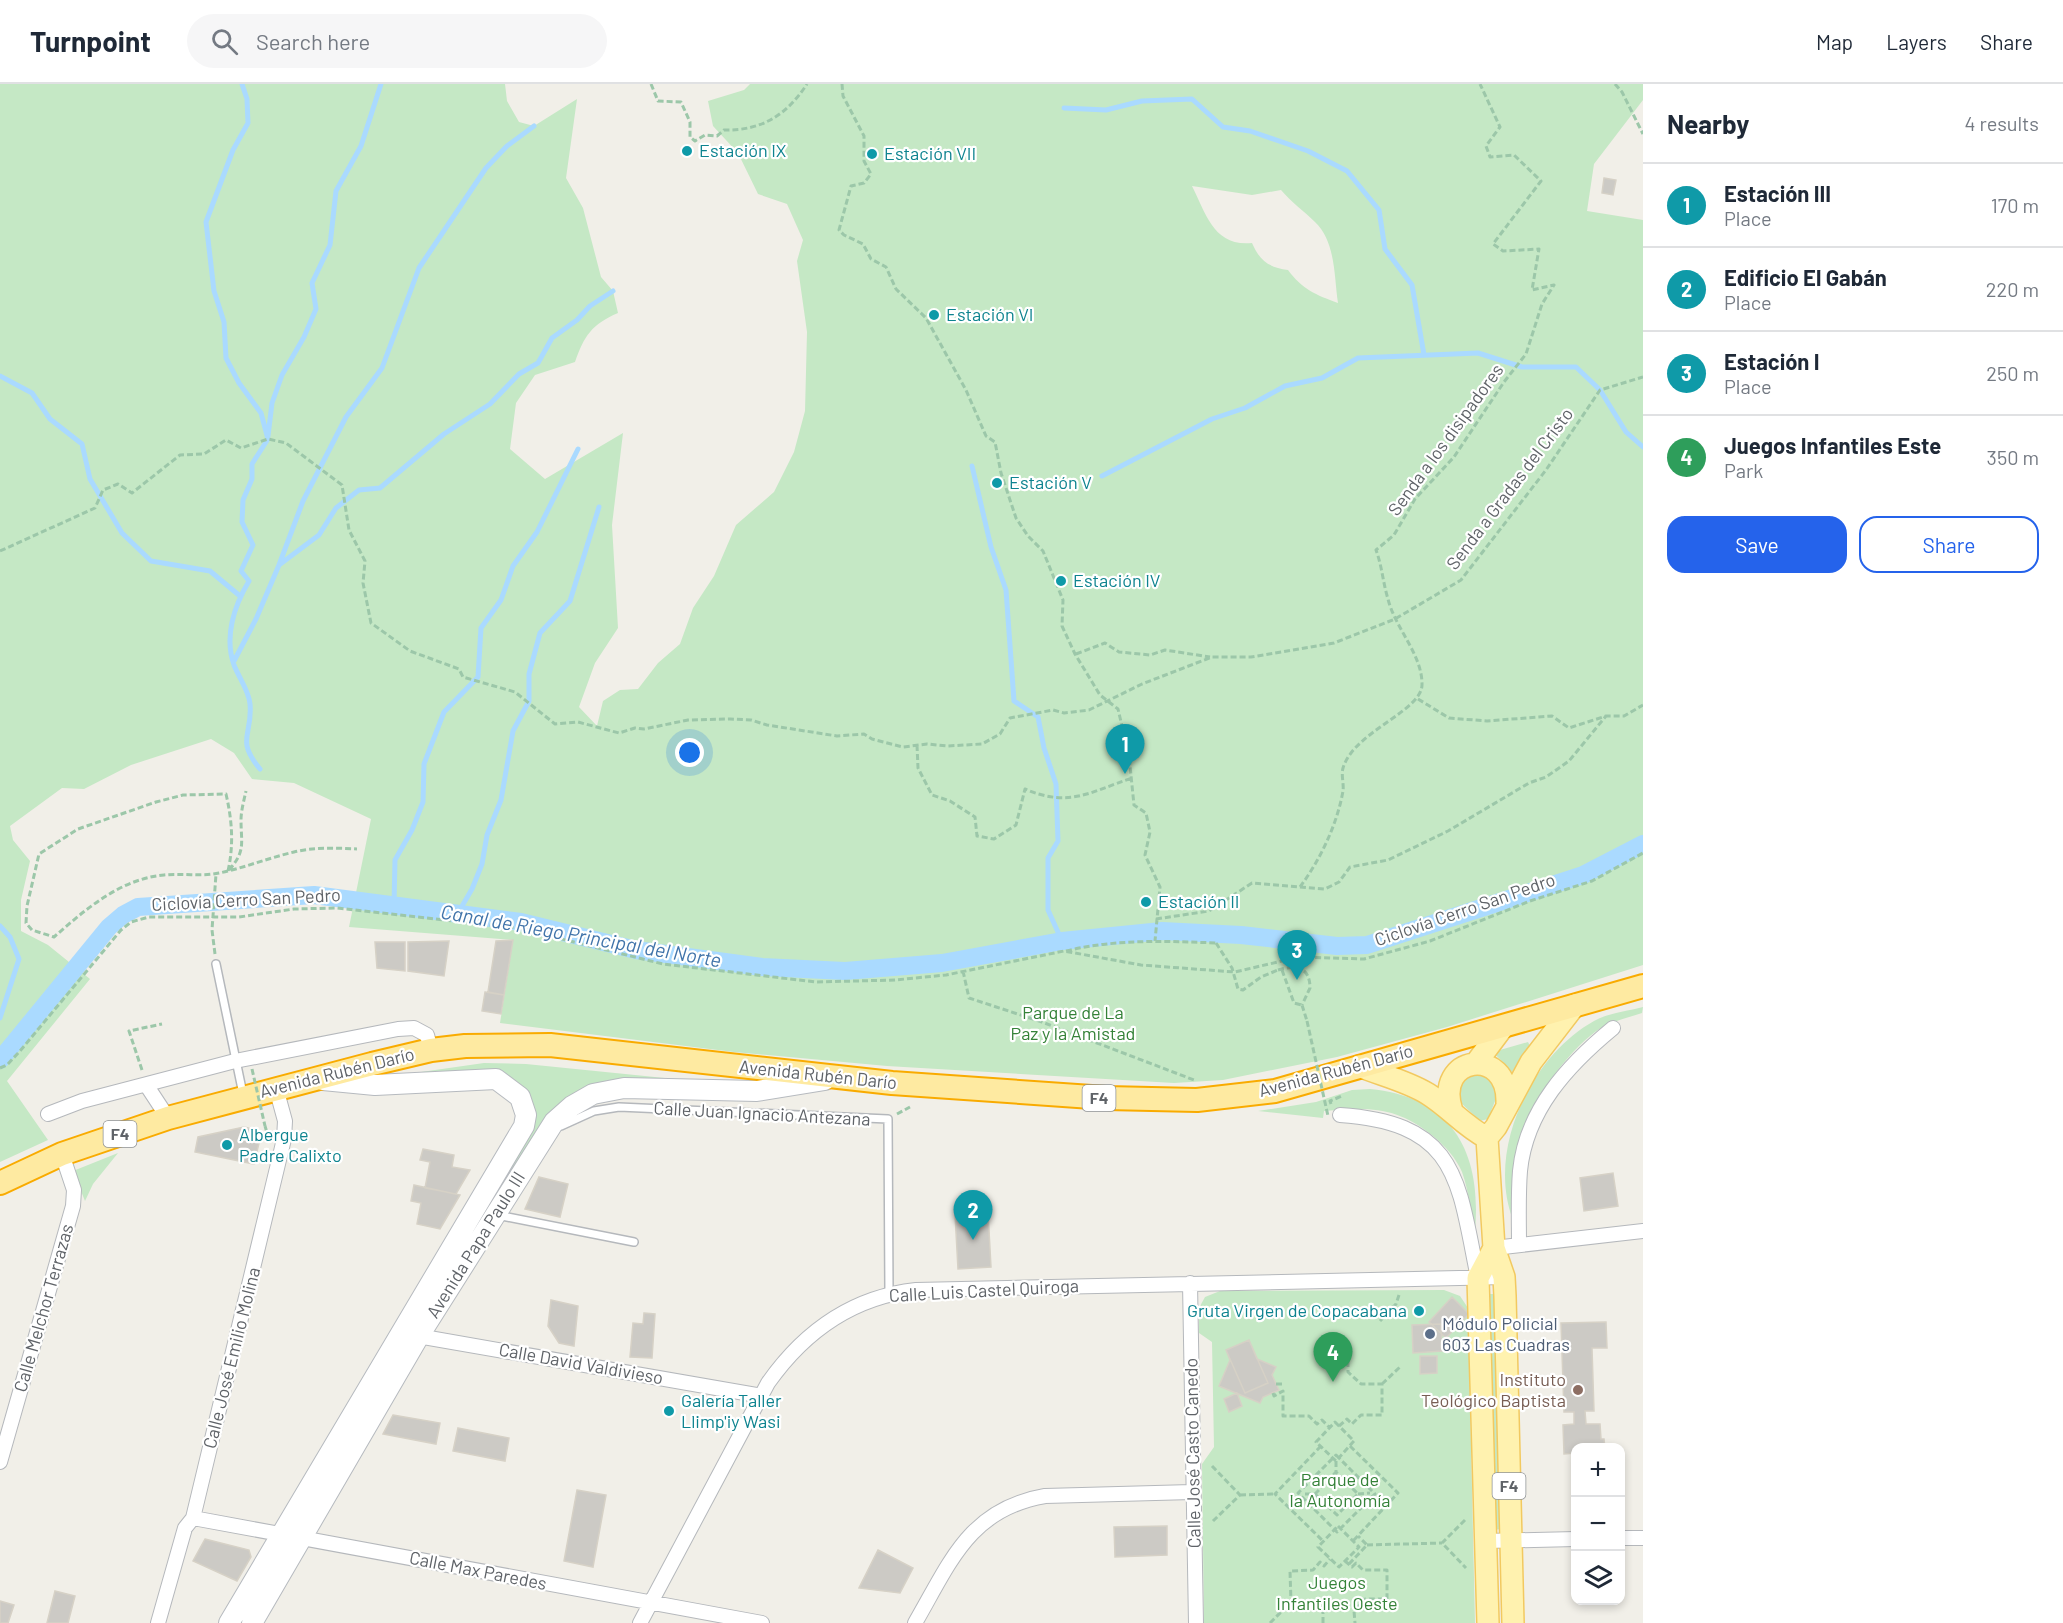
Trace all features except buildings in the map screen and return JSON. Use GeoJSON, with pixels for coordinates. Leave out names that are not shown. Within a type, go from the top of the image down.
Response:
{"type":"FeatureCollection","features":[{"type":"Feature","properties":{"kind":"highway","name":"Avenida Rubén Darío"},"geometry":{"type":"LineString","coordinates":[[0,1183],[62,1155],[168,1118],[312,1078],[431,1050],[498,1044],[550,1044],[837,1078],[1106,1098],[1197,1100],[1275,1090],[1643,986]]}},
{"type":"Feature","properties":{"kind":"main road"},"geometry":{"type":"LineString","coordinates":[[1359,1066],[1426,1092],[1452,1110],[1463,1123],[1487,1138],[1496,1127],[1531,1062],[1575,1005]]}},
{"type":"Feature","properties":{"kind":"main road"},"geometry":{"type":"LineString","coordinates":[[1452,1110],[1449,1100],[1450,1081],[1457,1070],[1472,1064],[1503,1027]]}},
{"type":"Feature","properties":{"kind":"main road"},"geometry":{"type":"LineString","coordinates":[[1429,1047],[1472,1064],[1494,1068],[1502,1075],[1506,1083],[1507,1103]]}},
{"type":"Feature","properties":{"kind":"main road","name":"Avenida Papa Paulo III"},"geometry":{"type":"LineString","coordinates":[[229,1623],[399,1333],[509,1155],[524,1126],[524,1105],[515,1092],[496,1080],[375,1085],[312,1078]]}},
{"type":"Feature","properties":{"kind":"main road","name":"Avenida Papa Paulo III"},"geometry":{"type":"LineString","coordinates":[[252,1623],[419,1336],[541,1139],[572,1106],[603,1092],[624,1088],[757,1091],[837,1078]]}},
{"type":"Feature","properties":{"kind":"main road","name":"F4"},"geometry":{"type":"LineString","coordinates":[[1487,1138],[1494,1248],[1504,1277],[1513,1623]]}},
{"type":"Feature","properties":{"kind":"main road","name":"F4"},"geometry":{"type":"LineString","coordinates":[[1488,1623],[1478,1278],[1494,1248]]}},
{"type":"Feature","properties":{"kind":"street"},"geometry":{"type":"LineString","coordinates":[[48,1114],[82,1101],[147,1086],[235,1061],[414,1028],[426,1035],[431,1050]]}},
{"type":"Feature","properties":{"kind":"street"},"geometry":{"type":"LineString","coordinates":[[1519,1245],[1520,1171],[1533,1125],[1542,1106],[1567,1069],[1613,1028]]}},
{"type":"Feature","properties":{"kind":"street"},"geometry":{"type":"LineString","coordinates":[[147,1086],[168,1118]]}},
{"type":"Feature","properties":{"kind":"street","name":"Calle José Emilio Molina"},"geometry":{"type":"LineString","coordinates":[[158,1623],[185,1528],[193,1518],[284,1139],[285,1121],[276,1089]]}},
{"type":"Feature","properties":{"kind":"street"},"geometry":{"type":"LineString","coordinates":[[1334,1116],[1371,1117],[1392,1122],[1419,1136],[1445,1159],[1459,1185],[1478,1278]]}},
{"type":"Feature","properties":{"kind":"street","name":"Calle Melchor Terrazas"},"geometry":{"type":"LineString","coordinates":[[0,1462],[73,1206],[74,1190],[62,1155]]}},
{"type":"Feature","properties":{"kind":"street"},"geometry":{"type":"LineString","coordinates":[[1494,1248],[1643,1231]]}},
{"type":"Feature","properties":{"kind":"street","name":"Calle Luis Castel Quiroga"},"geometry":{"type":"LineString","coordinates":[[640,1623],[762,1396],[787,1356],[811,1333],[855,1306],[889,1293],[1190,1283],[1504,1277]]}},
{"type":"Feature","properties":{"kind":"street","name":"Calle José Casto Canedo"},"geometry":{"type":"LineString","coordinates":[[1190,1283],[1196,1623]]}},
{"type":"Feature","properties":{"kind":"street","name":"Calle David Valdivieso"},"geometry":{"type":"LineString","coordinates":[[399,1333],[762,1396]]}},
{"type":"Feature","properties":{"kind":"street"},"geometry":{"type":"LineString","coordinates":[[915,1623],[962,1541],[981,1523],[1021,1500],[1045,1496],[1192,1492]]}},
{"type":"Feature","properties":{"kind":"street","name":"Calle Max Paredes"},"geometry":{"type":"LineString","coordinates":[[193,1518],[762,1623]]}},
{"type":"Feature","properties":{"kind":"street"},"geometry":{"type":"LineString","coordinates":[[1625,1538],[1643,1538]]}},
{"type":"Feature","properties":{"kind":"street"},"geometry":{"type":"LineString","coordinates":[[1486,1541],[1571,1539]]}},
{"type":"Feature","properties":{"kind":"lane"},"geometry":{"type":"LineString","coordinates":[[216,964],[244,1097]]}},
{"type":"Feature","properties":{"kind":"lane","name":"Calle Juan Ignacio Antezana"},"geometry":{"type":"LineString","coordinates":[[541,1139],[560,1126],[594,1111],[619,1107],[888,1119],[889,1293]]}},
{"type":"Feature","properties":{"kind":"lane"},"geometry":{"type":"LineString","coordinates":[[495,1215],[634,1242]]}},
{"type":"Feature","properties":{"kind":"path"},"geometry":{"type":"LineString","coordinates":[[651,84],[658,101],[681,102],[690,122],[690,136],[696,141],[705,135],[717,136],[724,130],[746,130],[765,125],[798,97],[807,84]]}},
{"type":"Feature","properties":{"kind":"path"},"geometry":{"type":"LineString","coordinates":[[842,84],[843,96],[864,136],[864,162],[871,174],[864,183],[851,186],[839,230],[863,244],[871,260],[886,267],[896,289],[926,318],[966,390],[986,436],[995,442],[1001,473],[1016,518],[1028,536],[1043,551],[1063,600],[1062,626],[1075,654],[1100,695],[1118,709],[1123,724],[1134,805],[1146,813],[1150,832],[1145,855],[1160,887],[1155,941]]}},
{"type":"Feature","properties":{"kind":"path","name":"Senda a los disipadores"},"geometry":{"type":"LineString","coordinates":[[1395,619],[1376,550],[1394,535],[1415,499],[1454,457],[1504,382],[1526,354],[1542,304],[1554,285],[1532,290],[1539,249],[1503,250],[1494,244],[1541,181],[1514,155],[1490,157],[1486,146],[1500,127],[1480,84]]}},
{"type":"Feature","properties":{"kind":"path"},"geometry":{"type":"LineString","coordinates":[[1615,84],[1622,92],[1643,134]]}},
{"type":"Feature","properties":{"kind":"path","name":"Senda a Gradas del Cristo"},"geometry":{"type":"LineString","coordinates":[[1075,654],[1105,643],[1119,652],[1150,655],[1165,650],[1212,657],[1251,657],[1334,643],[1395,619],[1461,580],[1546,470],[1600,390],[1643,377]]}},
{"type":"Feature","properties":{"kind":"path","name":"Senda a Gradas del Cristo"},"geometry":{"type":"LineString","coordinates":[[0,551],[95,508],[103,490],[118,484],[132,493],[180,455],[204,454],[226,440],[240,448],[268,439],[286,443],[342,485],[349,530],[365,561],[363,583],[371,623],[410,651],[459,669],[463,677],[515,692],[555,724],[578,722],[619,733],[688,720],[752,720],[767,725],[837,736],[864,734],[872,739],[903,747],[982,744],[1000,734],[1010,718],[1053,710],[1064,713],[1079,711],[1212,657]]}},
{"type":"Feature","properties":{"kind":"path"},"geometry":{"type":"LineString","coordinates":[[1300,887],[1316,864],[1329,834],[1343,791],[1343,769],[1354,748],[1379,725],[1418,699],[1423,685],[1418,665],[1395,619]]}},
{"type":"Feature","properties":{"kind":"path"},"geometry":{"type":"LineString","coordinates":[[1418,699],[1449,718],[1487,721],[1552,716],[1569,728],[1606,716],[1624,716],[1643,705]]}},
{"type":"Feature","properties":{"kind":"path"},"geometry":{"type":"LineString","coordinates":[[1156,919],[1209,911],[1252,883],[1325,889],[1339,882],[1350,867],[1388,860],[1448,831],[1529,783],[1546,777],[1569,761],[1606,716]]}},
{"type":"Feature","properties":{"kind":"path"},"geometry":{"type":"LineString","coordinates":[[917,745],[918,768],[932,795],[950,801],[975,817],[976,836],[994,839],[1016,825],[1025,789],[1045,798],[1072,799],[1132,778]]}},
{"type":"Feature","properties":{"kind":"path"},"geometry":{"type":"LineString","coordinates":[[228,871],[239,858],[242,847],[241,819],[246,791]]}},
{"type":"Feature","properties":{"kind":"path"},"geometry":{"type":"LineString","coordinates":[[228,871],[232,854],[232,819],[226,794],[183,795],[78,829],[39,854],[27,906],[26,923],[32,930],[54,937],[94,902],[138,881],[162,875],[216,875],[296,852],[357,849]]}},
{"type":"Feature","properties":{"kind":"path","name":"Ciclovía Cerro San Pedro"},"geometry":{"type":"LineString","coordinates":[[0,1068],[7,1065],[20,1051],[96,958],[131,922],[149,917],[239,917],[294,909],[338,908],[517,928],[663,964],[816,982],[895,981],[963,971],[1064,951],[1141,965],[1236,972],[1299,957],[1364,959],[1430,941],[1530,901],[1592,881],[1643,853]]}},
{"type":"Feature","properties":{"kind":"path"},"geometry":{"type":"LineString","coordinates":[[216,875],[212,916],[216,964]]}},
{"type":"Feature","properties":{"kind":"path"},"geometry":{"type":"LineString","coordinates":[[1064,951],[1085,946],[1155,941],[1216,943],[1232,968],[1238,989],[1243,990],[1261,977],[1300,966],[1310,982],[1310,988],[1302,1005],[1334,1116]]}},
{"type":"Feature","properties":{"kind":"path"},"geometry":{"type":"LineString","coordinates":[[1280,970],[1294,1003],[1302,1005]]}},
{"type":"Feature","properties":{"kind":"path"},"geometry":{"type":"LineString","coordinates":[[963,971],[969,998],[1042,1022],[1194,1079],[1197,1100]]}},
{"type":"Feature","properties":{"kind":"path"},"geometry":{"type":"LineString","coordinates":[[147,1086],[129,1030],[162,1024]]}},
{"type":"Feature","properties":{"kind":"path"},"geometry":{"type":"LineString","coordinates":[[252,1070],[265,1126]]}},
{"type":"Feature","properties":{"kind":"path"},"geometry":{"type":"LineString","coordinates":[[1380,1320],[1396,1304],[1400,1293]]}},
{"type":"Feature","properties":{"kind":"path"},"geometry":{"type":"LineString","coordinates":[[1348,1351],[1348,1372],[1361,1384],[1382,1384],[1400,1367]]}},
{"type":"Feature","properties":{"kind":"path"},"geometry":{"type":"LineString","coordinates":[[1276,1384],[1284,1384]]}},
{"type":"Feature","properties":{"kind":"path"},"geometry":{"type":"LineString","coordinates":[[1339,1426],[1347,1419],[1352,1424],[1361,1415],[1382,1415],[1382,1384]]}},
{"type":"Feature","properties":{"kind":"path"},"geometry":{"type":"LineString","coordinates":[[1273,1393],[1274,1396],[1284,1391],[1283,1416],[1309,1416],[1317,1424],[1322,1420],[1330,1428]]}},
{"type":"Feature","properties":{"kind":"path"},"geometry":{"type":"LineString","coordinates":[[1339,1426],[1335,1422],[1316,1442],[1336,1459],[1375,1494],[1338,1528],[1323,1541],[1318,1547],[1339,1567],[1359,1547],[1353,1541],[1338,1528],[1298,1494],[1336,1459],[1350,1446],[1354,1441],[1339,1426]]}},
{"type":"Feature","properties":{"kind":"path"},"geometry":{"type":"LineString","coordinates":[[1213,1521],[1240,1495],[1275,1494],[1321,1446]]}},
{"type":"Feature","properties":{"kind":"path"},"geometry":{"type":"LineString","coordinates":[[1350,1446],[1398,1493],[1353,1541]]}},
{"type":"Feature","properties":{"kind":"path"},"geometry":{"type":"LineString","coordinates":[[1315,1494],[1336,1472],[1336,1459]]}},
{"type":"Feature","properties":{"kind":"path"},"geometry":{"type":"LineString","coordinates":[[1212,1466],[1240,1495]]}},
{"type":"Feature","properties":{"kind":"path"},"geometry":{"type":"LineString","coordinates":[[1336,1472],[1358,1494],[1370,1494]]}},
{"type":"Feature","properties":{"kind":"path"},"geometry":{"type":"LineString","coordinates":[[1275,1494],[1323,1541]]}},
{"type":"Feature","properties":{"kind":"path"},"geometry":{"type":"LineString","coordinates":[[1305,1494],[1315,1494],[1337,1515],[1338,1528]]}},
{"type":"Feature","properties":{"kind":"path"},"geometry":{"type":"LineString","coordinates":[[1337,1515],[1358,1494]]}},
{"type":"Feature","properties":{"kind":"path"},"geometry":{"type":"LineString","coordinates":[[1349,1564],[1367,1545],[1442,1543],[1465,1520]]}},
{"type":"Feature","properties":{"kind":"path"},"geometry":{"type":"LineString","coordinates":[[1358,1536],[1367,1545]]}},
{"type":"Feature","properties":{"kind":"path"},"geometry":{"type":"LineString","coordinates":[[1442,1543],[1466,1568]]}},
{"type":"Feature","properties":{"kind":"path"},"geometry":{"type":"LineString","coordinates":[[1274,1622],[1291,1602],[1290,1571],[1313,1570],[1320,1562],[1324,1566],[1330,1559]]}},
{"type":"Feature","properties":{"kind":"path"},"geometry":{"type":"LineString","coordinates":[[1345,1561],[1352,1567],[1356,1563],[1363,1570],[1387,1570],[1387,1599],[1365,1599],[1354,1611],[1354,1623]]}},
{"type":"Feature","properties":{"kind":"path"},"geometry":{"type":"LineString","coordinates":[[1291,1602],[1313,1601],[1323,1612],[1323,1623]]}},
{"type":"Feature","properties":{"kind":"green space","name":"Parque de La Paz y la Amistad"},"geometry":{"type":"Polygon","coordinates":[[[0,84],[505,84],[507,101],[519,122],[534,126],[577,99],[566,178],[583,208],[601,277],[613,291],[618,313],[595,326],[582,345],[575,362],[535,375],[516,403],[510,449],[545,479],[623,433],[612,525],[618,628],[595,663],[579,707],[597,726],[603,701],[620,690],[638,689],[658,663],[680,644],[693,608],[714,576],[736,525],[774,492],[794,452],[805,411],[807,332],[797,261],[803,240],[787,204],[758,194],[738,153],[713,126],[708,101],[744,90],[750,84],[1643,84],[1643,100],[1594,164],[1587,211],[1643,220],[1643,965],[1447,1027],[1337,1057],[1223,1080],[1174,1083],[887,1066],[734,1052],[500,1023],[513,940],[349,927],[371,819],[294,783],[252,779],[234,753],[211,739],[131,765],[84,789],[62,788],[10,826],[13,840],[30,861],[21,900],[21,931],[48,945],[90,979],[7,1081],[48,1140],[0,1162],[0,84]],[[1192,186],[1207,217],[1220,234],[1239,243],[1252,243],[1266,262],[1288,270],[1310,291],[1338,303],[1333,260],[1322,230],[1281,190],[1252,195],[1192,186]]]}},
{"type":"Feature","properties":{"kind":"green space"},"geometry":{"type":"Polygon","coordinates":[[[1643,1007],[1642,1013],[1606,1026],[1582,1043],[1558,1070],[1537,1102],[1528,1119],[1515,1159],[1513,1220],[1506,1193],[1505,1164],[1510,1136],[1520,1107],[1534,1081],[1551,1057],[1571,1037],[1594,1021],[1643,1007]]]}},
{"type":"Feature","properties":{"kind":"green space"},"geometry":{"type":"Polygon","coordinates":[[[1528,1042],[1530,1046],[1512,1072],[1493,1052],[1528,1042]]]}},
{"type":"Feature","properties":{"kind":"green space"},"geometry":{"type":"Polygon","coordinates":[[[484,1063],[526,1064],[734,1085],[590,1086],[424,1317],[419,1313],[534,1122],[533,1105],[525,1092],[386,1077],[484,1063]]]}},
{"type":"Feature","properties":{"kind":"green space"},"geometry":{"type":"Polygon","coordinates":[[[1466,1072],[1491,1074],[1497,1096],[1488,1119],[1480,1121],[1460,1102],[1457,1081],[1466,1072]]]}},
{"type":"Feature","properties":{"kind":"green space"},"geometry":{"type":"Polygon","coordinates":[[[1370,1089],[1399,1094],[1422,1104],[1442,1117],[1456,1134],[1467,1154],[1473,1177],[1476,1203],[1475,1231],[1468,1194],[1457,1162],[1446,1148],[1420,1126],[1394,1114],[1369,1109],[1324,1111],[1323,1118],[1258,1111],[1316,1102],[1352,1090],[1370,1089]]]}},
{"type":"Feature","properties":{"kind":"green space"},"geometry":{"type":"Polygon","coordinates":[[[118,1153],[93,1184],[85,1201],[73,1171],[118,1153]]]}},
{"type":"Feature","properties":{"kind":"green space","name":"Parque de la Autonomía"},"geometry":{"type":"Polygon","coordinates":[[[1444,1290],[1460,1296],[1468,1308],[1475,1623],[1204,1623],[1202,1464],[1214,1447],[1212,1342],[1199,1333],[1199,1308],[1205,1297],[1220,1291],[1444,1290]]]}},
{"type":"Feature","properties":{"kind":"green space"},"geometry":{"type":"Polygon","coordinates":[[[1489,1294],[1497,1294],[1501,1529],[1493,1530],[1489,1294]]]}},
{"type":"Feature","properties":{"kind":"waterway"},"geometry":{"type":"LineString","coordinates":[[242,84],[247,99],[248,123],[233,150],[206,222],[214,291],[224,322],[226,358],[239,383],[261,413],[268,439],[252,464],[252,479],[243,500],[242,522],[253,545],[241,571],[249,581],[235,611],[230,633],[234,665],[249,699],[248,751],[260,769]]}},
{"type":"Feature","properties":{"kind":"waterway"},"geometry":{"type":"LineString","coordinates":[[268,436],[272,403],[282,375],[304,337],[316,309],[312,283],[330,245],[336,191],[361,146],[381,84]]}},
{"type":"Feature","properties":{"kind":"waterway"},"geometry":{"type":"LineString","coordinates":[[1064,108],[1106,110],[1142,101],[1192,99],[1223,127],[1250,131],[1308,151],[1347,171],[1379,210],[1385,249],[1412,285],[1424,355]]}},
{"type":"Feature","properties":{"kind":"waterway"},"geometry":{"type":"LineString","coordinates":[[279,565],[303,501],[346,417],[382,368],[419,268],[486,168],[507,146],[534,126]]}},
{"type":"Feature","properties":{"kind":"waterway"},"geometry":{"type":"LineString","coordinates":[[234,661],[256,619],[279,565],[319,535],[336,508],[359,490],[380,488],[444,434],[490,404],[519,374],[538,363],[552,338],[577,320],[590,306],[613,291]]}},
{"type":"Feature","properties":{"kind":"waterway"},"geometry":{"type":"LineString","coordinates":[[1102,476],[1212,419],[1245,408],[1285,386],[1322,378],[1358,358],[1478,353],[1522,367],[1576,367],[1600,390],[1626,432],[1643,447]]}},
{"type":"Feature","properties":{"kind":"waterway"},"geometry":{"type":"LineString","coordinates":[[0,376],[32,393],[50,419],[82,444],[90,479],[122,533],[151,561],[210,571],[240,596]]}},
{"type":"Feature","properties":{"kind":"waterway"},"geometry":{"type":"LineString","coordinates":[[394,904],[395,860],[412,830],[423,802],[424,764],[444,712],[478,677],[481,628],[501,600],[513,566],[537,532],[578,449]]}},
{"type":"Feature","properties":{"kind":"waterway"},"geometry":{"type":"LineString","coordinates":[[972,466],[991,547],[1006,590],[1014,701],[1038,717],[1044,748],[1056,784],[1058,841],[1048,858],[1048,910],[1062,941]]}},
{"type":"Feature","properties":{"kind":"waterway"},"geometry":{"type":"LineString","coordinates":[[458,913],[472,889],[482,864],[487,835],[501,800],[513,731],[529,701],[529,674],[540,633],[570,601],[599,507]]}},
{"type":"Feature","properties":{"kind":"waterway","name":"Canal de Riego Principal del Norte"},"geometry":{"type":"LineString","coordinates":[[0,1060],[109,927],[123,915],[138,907],[314,895],[521,922],[636,950],[762,967],[845,971],[942,963],[1062,941],[1162,931],[1241,935],[1337,946],[1367,945],[1583,875],[1643,844]]}},
{"type":"Feature","properties":{"kind":"waterway"},"geometry":{"type":"LineString","coordinates":[[0,926],[10,937],[19,959],[0,1018]]}},
{"type":"Feature","properties":{"kind":"place","name":"Estación IX"},"geometry":{"type":"Point","coordinates":[687,151]}},
{"type":"Feature","properties":{"kind":"place","name":"Estación VII"},"geometry":{"type":"Point","coordinates":[872,154]}},
{"type":"Feature","properties":{"kind":"place","name":"Estación VI"},"geometry":{"type":"Point","coordinates":[934,315]}},
{"type":"Feature","properties":{"kind":"place","name":"Estación V"},"geometry":{"type":"Point","coordinates":[997,483]}},
{"type":"Feature","properties":{"kind":"place","name":"Estación IV"},"geometry":{"type":"Point","coordinates":[1061,581]}},
{"type":"Feature","properties":{"kind":"place","name":"Estación III"},"geometry":{"type":"Point","coordinates":[1125,774]}},
{"type":"Feature","properties":{"kind":"place","name":"Estación II"},"geometry":{"type":"Point","coordinates":[1146,902]}},
{"type":"Feature","properties":{"kind":"place","name":"Estación I"},"geometry":{"type":"Point","coordinates":[1297,980]}},
{"type":"Feature","properties":{"kind":"place","name":"Albergue Padre Calixto"},"geometry":{"type":"Point","coordinates":[227,1145]}},
{"type":"Feature","properties":{"kind":"place","name":"Edificio El Gabán"},"geometry":{"type":"Point","coordinates":[973,1240]}},
{"type":"Feature","properties":{"kind":"place","name":"Gruta Virgen de Copacabana"},"geometry":{"type":"Point","coordinates":[1419,1311]}},
{"type":"Feature","properties":{"kind":"place","name":"Módulo Policial 603 Las Cuadras"},"geometry":{"type":"Point","coordinates":[1430,1334]}},
{"type":"Feature","properties":{"kind":"place","name":"Juegos Infantiles Este"},"geometry":{"type":"Point","coordinates":[1333,1382]}},
{"type":"Feature","properties":{"kind":"place","name":"Instituto Teológico Baptista"},"geometry":{"type":"Point","coordinates":[1578,1390]}},
{"type":"Feature","properties":{"kind":"place","name":"Galería Taller Llimp'iy Wasi"},"geometry":{"type":"Point","coordinates":[669,1411]}},
{"type":"Feature","properties":{"kind":"park label","name":"Juegos Infantiles Oeste"},"geometry":{"type":"Point","coordinates":[1337,1593]}}]}
